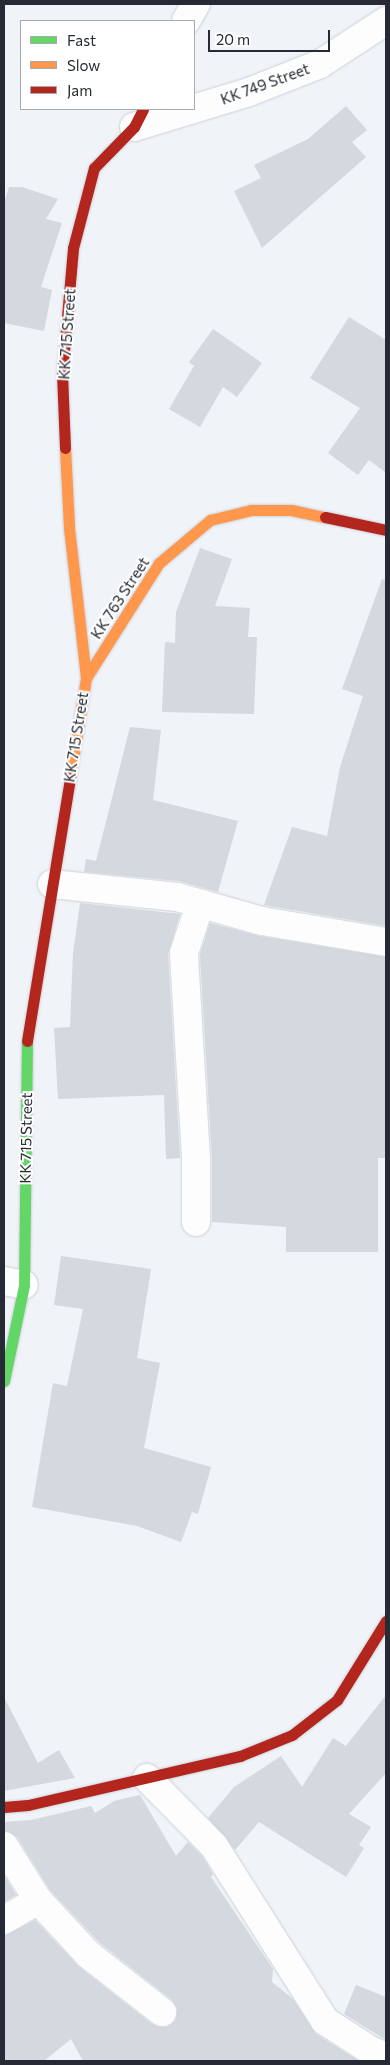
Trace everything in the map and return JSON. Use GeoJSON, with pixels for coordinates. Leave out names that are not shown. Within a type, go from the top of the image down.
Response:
{"type":"FeatureCollection","features":[{"type":"Feature","properties":{"kind":"street"},"geometry":{"type":"LineString","coordinates":[[187,20],[196,4]]}},
{"type":"Feature","properties":{"kind":"street","name":"KK 749 Street"},"geometry":{"type":"LineString","coordinates":[[195,105],[249,92],[320,64],[386,21]]}},
{"type":"Feature","properties":{"kind":"street","name":"KK 749 Street"},"geometry":{"type":"LineString","coordinates":[[138,118],[172,110]]}},
{"type":"Feature","properties":{"kind":"street","name":"KK 715 Street"},"geometry":{"type":"LineString","coordinates":[[4,1381],[14,1283],[27,1039],[86,678],[69,528],[62,374],[73,248],[94,168],[138,118]]}},
{"type":"Feature","properties":{"kind":"street","name":"KK 763 Street"},"geometry":{"type":"LineString","coordinates":[[86,678],[159,563],[210,520],[251,510],[291,510],[386,530]]}},
{"type":"Feature","properties":{"kind":"street"},"geometry":{"type":"LineString","coordinates":[[52,884],[177,897],[262,921],[386,942]]}},
{"type":"Feature","properties":{"kind":"street"},"geometry":{"type":"LineString","coordinates":[[196,1222],[196,1158],[184,953],[200,904]]}},
{"type":"Feature","properties":{"kind":"street"},"geometry":{"type":"LineString","coordinates":[[4,1807],[28,1805],[240,1756],[292,1735],[337,1700],[386,1621]]}},
{"type":"Feature","properties":{"kind":"street"},"geometry":{"type":"LineString","coordinates":[[147,1778],[214,1846],[325,2021],[370,2050],[386,2057]]}},
{"type":"Feature","properties":{"kind":"street"},"geometry":{"type":"LineString","coordinates":[[4,1846],[38,1900],[89,1955],[162,2012]]}},
{"type":"Feature","properties":{"kind":"street"},"geometry":{"type":"LineString","coordinates":[[4,1920],[38,1900]]}},
{"type":"Feature","properties":{"kind":"building"},"geometry":{"type":"Polygon","coordinates":[[[346,106],[367,130],[352,142],[366,157],[262,248],[234,191],[261,178],[254,165],[308,139],[346,106]]]}},
{"type":"Feature","properties":{"kind":"building"},"geometry":{"type":"Polygon","coordinates":[[[9,187],[22,187],[58,199],[46,219],[62,223],[41,287],[52,290],[44,331],[4,323],[4,203],[9,187]]]}},
{"type":"Feature","properties":{"kind":"building"},"geometry":{"type":"Polygon","coordinates":[[[349,317],[386,340],[386,473],[369,460],[358,475],[328,453],[360,408],[310,378],[349,317]]]}},
{"type":"Feature","properties":{"kind":"building"},"geometry":{"type":"Polygon","coordinates":[[[213,329],[262,363],[237,397],[223,387],[200,427],[169,409],[194,366],[189,362],[213,329]]]}},
{"type":"Feature","properties":{"kind":"building"},"geometry":{"type":"Polygon","coordinates":[[[200,548],[232,559],[215,606],[250,608],[248,637],[257,637],[254,714],[162,712],[165,642],[175,643],[176,612],[200,548]]]}},
{"type":"Feature","properties":{"kind":"building"},"geometry":{"type":"Polygon","coordinates":[[[382,579],[386,580],[386,926],[264,905],[292,827],[327,836],[340,767],[363,696],[342,689],[382,579]]]}},
{"type":"Feature","properties":{"kind":"building"},"geometry":{"type":"Polygon","coordinates":[[[130,727],[161,730],[153,800],[238,821],[218,892],[179,881],[84,872],[86,859],[96,861],[130,727]]]}},
{"type":"Feature","properties":{"kind":"building"},"geometry":{"type":"Polygon","coordinates":[[[80,903],[180,914],[168,954],[180,1158],[166,1159],[164,1095],[58,1099],[54,1028],[70,1027],[73,953],[80,903]]]}},
{"type":"Feature","properties":{"kind":"building"},"geometry":{"type":"Polygon","coordinates":[[[210,923],[259,936],[386,957],[386,1158],[378,1158],[378,1252],[286,1252],[286,1227],[212,1222],[212,1157],[200,955],[210,923]]]}},
{"type":"Feature","properties":{"kind":"building"},"geometry":{"type":"Polygon","coordinates":[[[61,1256],[151,1269],[137,1358],[160,1363],[144,1448],[211,1467],[198,1514],[192,1512],[181,1542],[137,1526],[32,1507],[53,1383],[67,1386],[83,1309],[54,1305],[61,1256]]]}},
{"type":"Feature","properties":{"kind":"building"},"geometry":{"type":"Polygon","coordinates":[[[386,1695],[386,1773],[349,1814],[371,1827],[359,1845],[364,1848],[346,1877],[259,1822],[235,1850],[208,1818],[234,1787],[281,1756],[302,1787],[333,1738],[346,1746],[386,1695]]]}},
{"type":"Feature","properties":{"kind":"building"},"geometry":{"type":"Polygon","coordinates":[[[4,1697],[38,1763],[59,1750],[75,1778],[4,1791],[4,1697]]]}},
{"type":"Feature","properties":{"kind":"building"},"geometry":{"type":"Polygon","coordinates":[[[140,1795],[176,1856],[188,1842],[202,1856],[213,1874],[211,1877],[273,1969],[272,1982],[293,1999],[316,2034],[359,2061],[83,2061],[71,2039],[44,2061],[4,2061],[4,1936],[35,1920],[79,1967],[152,2024],[167,2027],[175,2021],[177,2007],[172,2000],[100,1943],[50,1890],[17,1837],[4,1830],[4,1822],[31,1820],[91,1806],[95,1813],[114,1801],[140,1795]]]}},
{"type":"Feature","properties":{"kind":"building"},"geometry":{"type":"Polygon","coordinates":[[[4,1875],[16,1895],[4,1902],[4,1875]]]}},
{"type":"Feature","properties":{"kind":"building"},"geometry":{"type":"Polygon","coordinates":[[[356,1985],[386,1997],[386,2040],[344,2014],[356,1985]]]}},
{"type":"Feature","properties":{"kind":"traffic: fast"},"geometry":{"type":"LineString","coordinates":[[4,1381],[24,1285],[27,1041]]}},
{"type":"Feature","properties":{"kind":"traffic: slow"},"geometry":{"type":"LineString","coordinates":[[65,448],[69,528],[86,678],[71,772]]}},
{"type":"Feature","properties":{"kind":"traffic: slow"},"geometry":{"type":"LineString","coordinates":[[86,678],[159,563],[210,520],[251,510],[291,510],[325,517]]}},
{"type":"Feature","properties":{"kind":"traffic: jam"},"geometry":{"type":"LineString","coordinates":[[65,448],[62,374],[73,248],[94,168],[134,127],[142,110]]}},
{"type":"Feature","properties":{"kind":"traffic: jam"},"geometry":{"type":"LineString","coordinates":[[325,517],[386,530]]}},
{"type":"Feature","properties":{"kind":"traffic: jam"},"geometry":{"type":"LineString","coordinates":[[27,1041],[71,772]]}},
{"type":"Feature","properties":{"kind":"traffic: jam"},"geometry":{"type":"LineString","coordinates":[[4,1807],[28,1805],[240,1756],[292,1735],[337,1700],[386,1621]]}}]}
